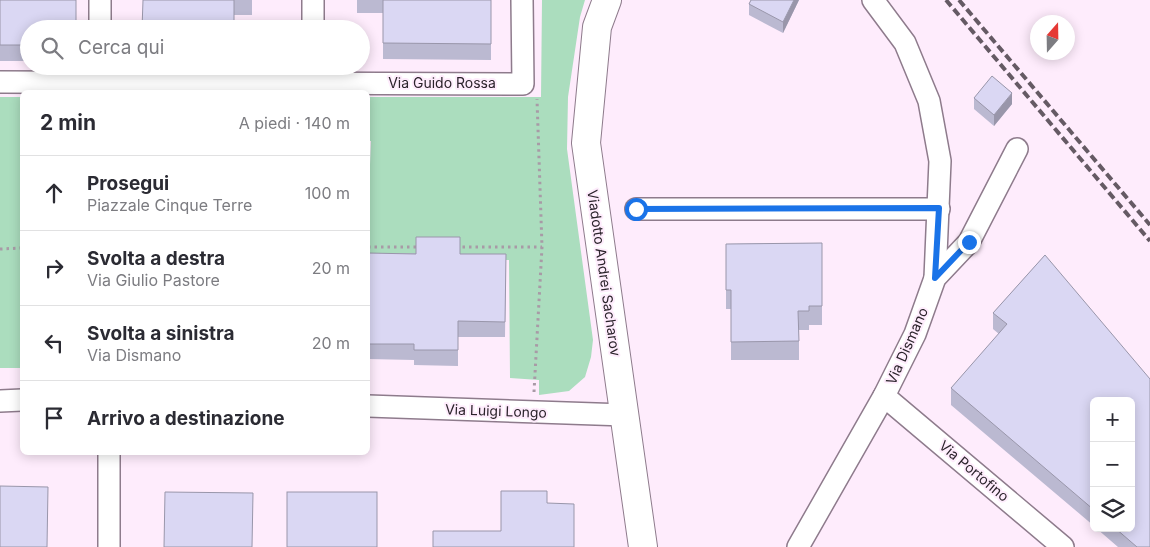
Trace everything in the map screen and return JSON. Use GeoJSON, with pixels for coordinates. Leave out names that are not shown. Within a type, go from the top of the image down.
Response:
{"type":"FeatureCollection","features":[{"type":"Feature","properties":{"kind":"main road","name":"Viadotto Andrei Sacharov"},"geometry":{"type":"LineString","coordinates":[[607,0],[597,27],[586,143],[643,547]]}},
{"type":"Feature","properties":{"kind":"street"},"geometry":{"type":"LineString","coordinates":[[100,0],[100,20]]}},
{"type":"Feature","properties":{"kind":"street"},"geometry":{"type":"LineString","coordinates":[[313,0],[313,20]]}},
{"type":"Feature","properties":{"kind":"street"},"geometry":{"type":"LineString","coordinates":[[522,0],[523,84]]}},
{"type":"Feature","properties":{"kind":"street"},"geometry":{"type":"LineString","coordinates":[[873,0],[905,43],[929,101],[940,161],[935,278]]}},
{"type":"Feature","properties":{"kind":"street","name":"Via Guido Rossa"},"geometry":{"type":"LineString","coordinates":[[0,82],[87,75]]}},
{"type":"Feature","properties":{"kind":"street","name":"Via Guido Rossa"},"geometry":{"type":"LineString","coordinates":[[335,75],[523,84]]}},
{"type":"Feature","properties":{"kind":"street","name":"Via Dismano"},"geometry":{"type":"LineString","coordinates":[[798,547],[884,396],[916,334],[935,278],[969,242],[1017,149]]}},
{"type":"Feature","properties":{"kind":"street"},"geometry":{"type":"LineString","coordinates":[[636,209],[939,208]]}},
{"type":"Feature","properties":{"kind":"street","name":"Via Portofino"},"geometry":{"type":"LineString","coordinates":[[884,396],[1063,547]]}},
{"type":"Feature","properties":{"kind":"street"},"geometry":{"type":"LineString","coordinates":[[0,400],[20,400]]}},
{"type":"Feature","properties":{"kind":"street","name":"Via Luigi Longo"},"geometry":{"type":"LineString","coordinates":[[370,406],[625,415]]}},
{"type":"Feature","properties":{"kind":"street"},"geometry":{"type":"LineString","coordinates":[[109,455],[109,547]]}},
{"type":"Feature","properties":{"kind":"path"},"geometry":{"type":"LineString","coordinates":[[523,84],[536,96],[542,247],[533,413]]}},
{"type":"Feature","properties":{"kind":"path"},"geometry":{"type":"LineString","coordinates":[[370,247],[426,247]]}},
{"type":"Feature","properties":{"kind":"path"},"geometry":{"type":"LineString","coordinates":[[454,247],[542,247]]}},
{"type":"Feature","properties":{"kind":"path"},"geometry":{"type":"LineString","coordinates":[[0,249],[20,248]]}},
{"type":"Feature","properties":{"kind":"green space"},"geometry":{"type":"Polygon","coordinates":[[[542,0],[585,0],[580,17],[568,97],[567,149],[593,340],[591,357],[585,377],[569,391],[539,395],[539,380],[510,378],[509,260],[370,261],[370,97],[541,97],[542,0]]]}},
{"type":"Feature","properties":{"kind":"green space"},"geometry":{"type":"Polygon","coordinates":[[[0,97],[20,97],[20,368],[0,368],[0,97]]]}},
{"type":"Feature","properties":{"kind":"building"},"geometry":{"type":"Polygon","coordinates":[[[0,0],[76,0],[76,20],[20,20],[20,45],[0,45],[0,0]]]}},
{"type":"Feature","properties":{"kind":"building"},"geometry":{"type":"Polygon","coordinates":[[[143,0],[234,0],[234,20],[142,20],[143,0]]]}},
{"type":"Feature","properties":{"kind":"building"},"geometry":{"type":"Polygon","coordinates":[[[383,0],[491,0],[491,44],[383,43],[383,0]]]}},
{"type":"Feature","properties":{"kind":"building"},"geometry":{"type":"Polygon","coordinates":[[[751,0],[794,0],[783,22],[749,4],[751,0]]]}},
{"type":"Feature","properties":{"kind":"building"},"geometry":{"type":"Polygon","coordinates":[[[992,76],[1012,93],[994,115],[974,98],[992,76]]]}},
{"type":"Feature","properties":{"kind":"building"},"geometry":{"type":"Polygon","coordinates":[[[416,237],[460,237],[460,254],[506,254],[505,322],[458,321],[458,350],[414,350],[414,344],[370,344],[370,253],[416,254],[416,237]]]}},
{"type":"Feature","properties":{"kind":"building"},"geometry":{"type":"Polygon","coordinates":[[[822,243],[822,306],[809,306],[809,311],[798,311],[799,341],[731,342],[731,290],[726,290],[726,244],[822,243]]]}},
{"type":"Feature","properties":{"kind":"building"},"geometry":{"type":"Polygon","coordinates":[[[1045,255],[1150,379],[1150,547],[1137,547],[1120,532],[1135,532],[1135,397],[1090,397],[1090,507],[951,388],[1007,324],[993,313],[1045,255]]]}},
{"type":"Feature","properties":{"kind":"building"},"geometry":{"type":"Polygon","coordinates":[[[0,486],[48,487],[47,547],[0,547],[0,486]]]}},
{"type":"Feature","properties":{"kind":"building"},"geometry":{"type":"Polygon","coordinates":[[[501,491],[547,491],[547,503],[574,504],[574,547],[433,547],[433,531],[501,531],[501,491]]]}},
{"type":"Feature","properties":{"kind":"building"},"geometry":{"type":"Polygon","coordinates":[[[165,492],[253,493],[252,547],[164,547],[165,492]]]}},
{"type":"Feature","properties":{"kind":"building"},"geometry":{"type":"Polygon","coordinates":[[[287,492],[377,492],[377,547],[287,547],[287,492]]]}},
{"type":"Feature","properties":{"kind":"railway"},"geometry":{"type":"LineString","coordinates":[[946,0],[1150,241]]}},
{"type":"Feature","properties":{"kind":"railway"},"geometry":{"type":"LineString","coordinates":[[959,0],[1150,225]]}},
{"type":"Feature","properties":{"kind":"route"},"geometry":{"type":"LineString","coordinates":[[636,209],[939,208],[935,278],[969,242]]}}]}
